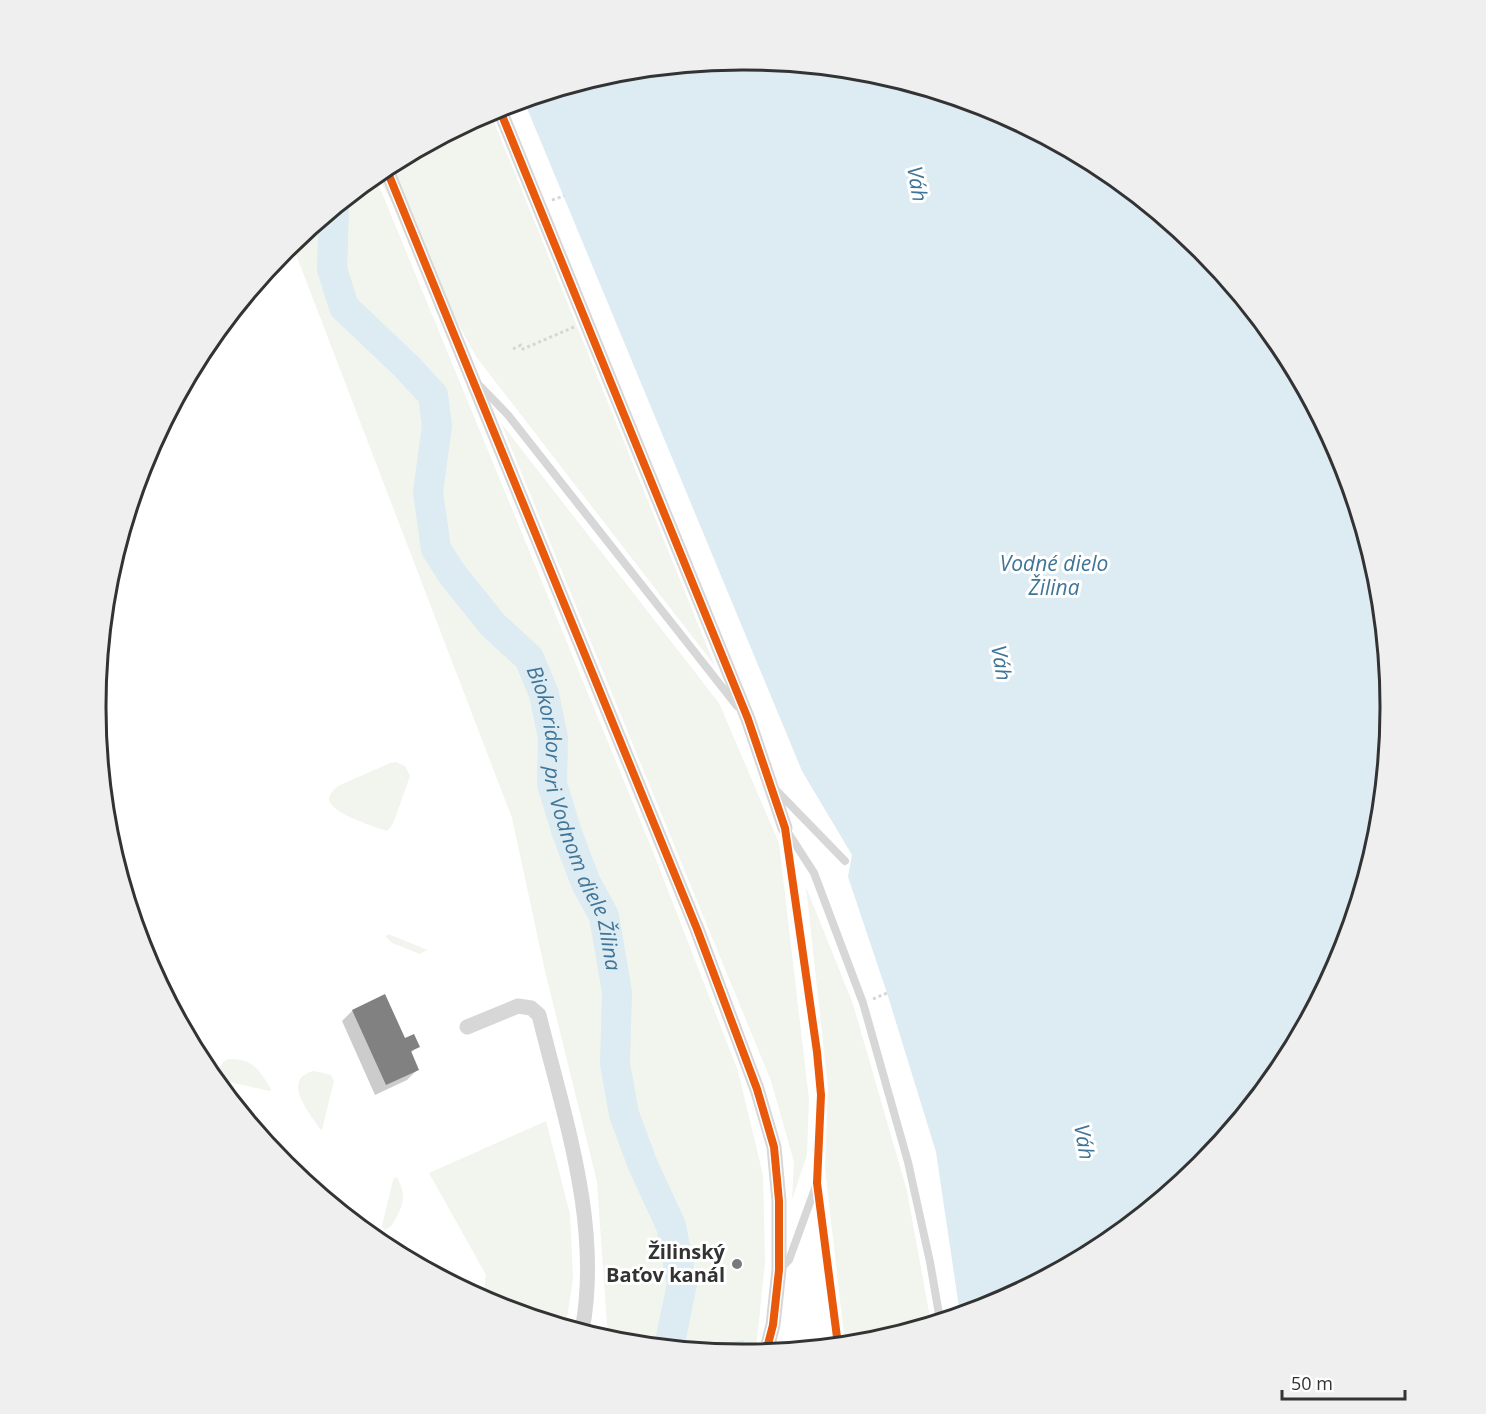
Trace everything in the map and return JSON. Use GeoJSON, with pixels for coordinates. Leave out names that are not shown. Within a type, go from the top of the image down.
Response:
{"type":"FeatureCollection","features":[{"type":"Feature","properties":{"kind":"street"},"geometry":{"type":"LineString","coordinates":[[503,118],[748,718],[785,828]]}},
{"type":"Feature","properties":{"kind":"street"},"geometry":{"type":"LineString","coordinates":[[390,177],[693,918],[770,1127],[777,1166],[779,1201],[778,1270],[773,1325],[768,1343]]}},
{"type":"Feature","properties":{"kind":"street"},"geometry":{"type":"LineString","coordinates":[[466,1027],[518,1006],[531,1008],[539,1015],[574,1160],[586,1226],[588,1267],[584,1323]]}},
{"type":"Feature","properties":{"kind":"lane"},"geometry":{"type":"LineString","coordinates":[[471,377],[508,415],[748,718]]}},
{"type":"Feature","properties":{"kind":"lane"},"geometry":{"type":"LineString","coordinates":[[772,786],[845,861]]}},
{"type":"Feature","properties":{"kind":"lane"},"geometry":{"type":"LineString","coordinates":[[785,828],[814,873],[863,1003],[908,1162],[939,1313]]}},
{"type":"Feature","properties":{"kind":"lane"},"geometry":{"type":"LineString","coordinates":[[778,1270],[789,1260],[816,1183]]}},
{"type":"Feature","properties":{"kind":"path"},"geometry":{"type":"LineString","coordinates":[[513,349],[521,345],[523,349],[586,322]]}},
{"type":"Feature","properties":{"kind":"shaded area"},"geometry":{"type":"Polygon","coordinates":[[[494,121],[715,666],[477,358],[382,183],[461,136],[494,121]]]}},
{"type":"Feature","properties":{"kind":"shaded area"},"geometry":{"type":"Polygon","coordinates":[[[379,185],[652,849],[738,1071],[763,1175],[765,1262],[756,1343],[660,1338],[607,1328],[597,1182],[545,971],[512,818],[296,254],[323,228],[379,185]]]}},
{"type":"Feature","properties":{"kind":"shaded area"},"geometry":{"type":"Polygon","coordinates":[[[501,423],[719,703],[779,843],[809,1099],[807,1155],[792,1200],[794,1162],[771,1081],[501,423]]]}},
{"type":"Feature","properties":{"kind":"shaded area"},"geometry":{"type":"Polygon","coordinates":[[[396,762],[405,766],[410,776],[393,824],[386,831],[343,814],[331,804],[329,798],[338,786],[396,762]]]}},
{"type":"Feature","properties":{"kind":"shaded area"},"geometry":{"type":"Polygon","coordinates":[[[806,887],[853,1004],[907,1191],[930,1316],[844,1335],[825,1168],[828,1088],[806,887]]]}},
{"type":"Feature","properties":{"kind":"shaded area"},"geometry":{"type":"Polygon","coordinates":[[[388,934],[427,950],[420,954],[392,943],[386,937],[388,934]]]}},
{"type":"Feature","properties":{"kind":"shaded area"},"geometry":{"type":"Polygon","coordinates":[[[229,1059],[250,1063],[267,1082],[270,1091],[229,1082],[219,1068],[224,1061],[229,1059]]]}},
{"type":"Feature","properties":{"kind":"shaded area"},"geometry":{"type":"Polygon","coordinates":[[[314,1071],[331,1075],[334,1081],[322,1130],[305,1106],[298,1089],[299,1081],[304,1075],[314,1071]]]}},
{"type":"Feature","properties":{"kind":"shaded area"},"geometry":{"type":"Polygon","coordinates":[[[546,1121],[570,1214],[573,1278],[567,1319],[538,1310],[484,1288],[486,1275],[429,1173],[546,1121]]]}},
{"type":"Feature","properties":{"kind":"shaded area"},"geometry":{"type":"Polygon","coordinates":[[[395,1177],[402,1190],[402,1204],[393,1223],[385,1230],[382,1226],[395,1177]]]}},
{"type":"Feature","properties":{"kind":"water","name":"Vodné dielo Žilina"},"geometry":{"type":"Polygon","coordinates":[[[743,70],[826,76],[867,83],[948,104],[987,119],[1025,136],[1097,178],[1163,228],[1193,257],[1222,287],[1272,353],[1314,425],[1331,463],[1358,542],[1367,583],[1374,624],[1380,707],[1374,790],[1367,831],[1346,912],[1331,951],[1314,989],[1272,1061],[1222,1127],[1163,1186],[1097,1236],[1061,1258],[1025,1278],[959,1306],[936,1152],[848,877],[852,855],[802,771],[527,108],[578,92],[619,83],[660,76],[743,70]]]}},
{"type":"Feature","properties":{"kind":"water"},"geometry":{"type":"Polygon","coordinates":[[[744,1340],[745,1344],[743,1344],[725,1343],[744,1340]]]}},
{"type":"Feature","properties":{"kind":"building"},"geometry":{"type":"Polygon","coordinates":[[[385,994],[405,1038],[414,1034],[420,1047],[411,1051],[419,1070],[386,1085],[352,1010],[385,994]]]}},
{"type":"Feature","properties":{"kind":"waterway","name":"Biokoridor pri Vodnom diele Žilina"},"geometry":{"type":"LineString","coordinates":[[334,220],[332,269],[344,307],[433,395],[437,426],[428,492],[436,549],[452,574],[493,625],[529,658],[544,694],[553,738],[552,784],[586,883],[604,916],[617,992],[615,1064],[624,1114],[642,1163],[671,1226],[682,1284],[671,1339]]}},
{"type":"Feature","properties":{"kind":"cycle path"},"geometry":{"type":"LineString","coordinates":[[503,118],[748,719],[785,828],[817,1052],[821,1095],[817,1183],[837,1336]]}},
{"type":"Feature","properties":{"kind":"cycle path"},"geometry":{"type":"LineString","coordinates":[[390,177],[697,929],[757,1089],[774,1147],[779,1201],[779,1270],[773,1325],[768,1343]]}},
{"type":"Feature","properties":{"kind":"place","name":"Žilinský Baťov kanál"},"geometry":{"type":"Point","coordinates":[737,1264]}},
{"type":"Feature","properties":{"kind":"water label","name":"Váh"},"geometry":{"type":"Point","coordinates":[917,184]}},
{"type":"Feature","properties":{"kind":"water label","name":"Váh"},"geometry":{"type":"Point","coordinates":[1001,663]}},
{"type":"Feature","properties":{"kind":"water label","name":"Váh"},"geometry":{"type":"Point","coordinates":[1084,1142]}}]}
